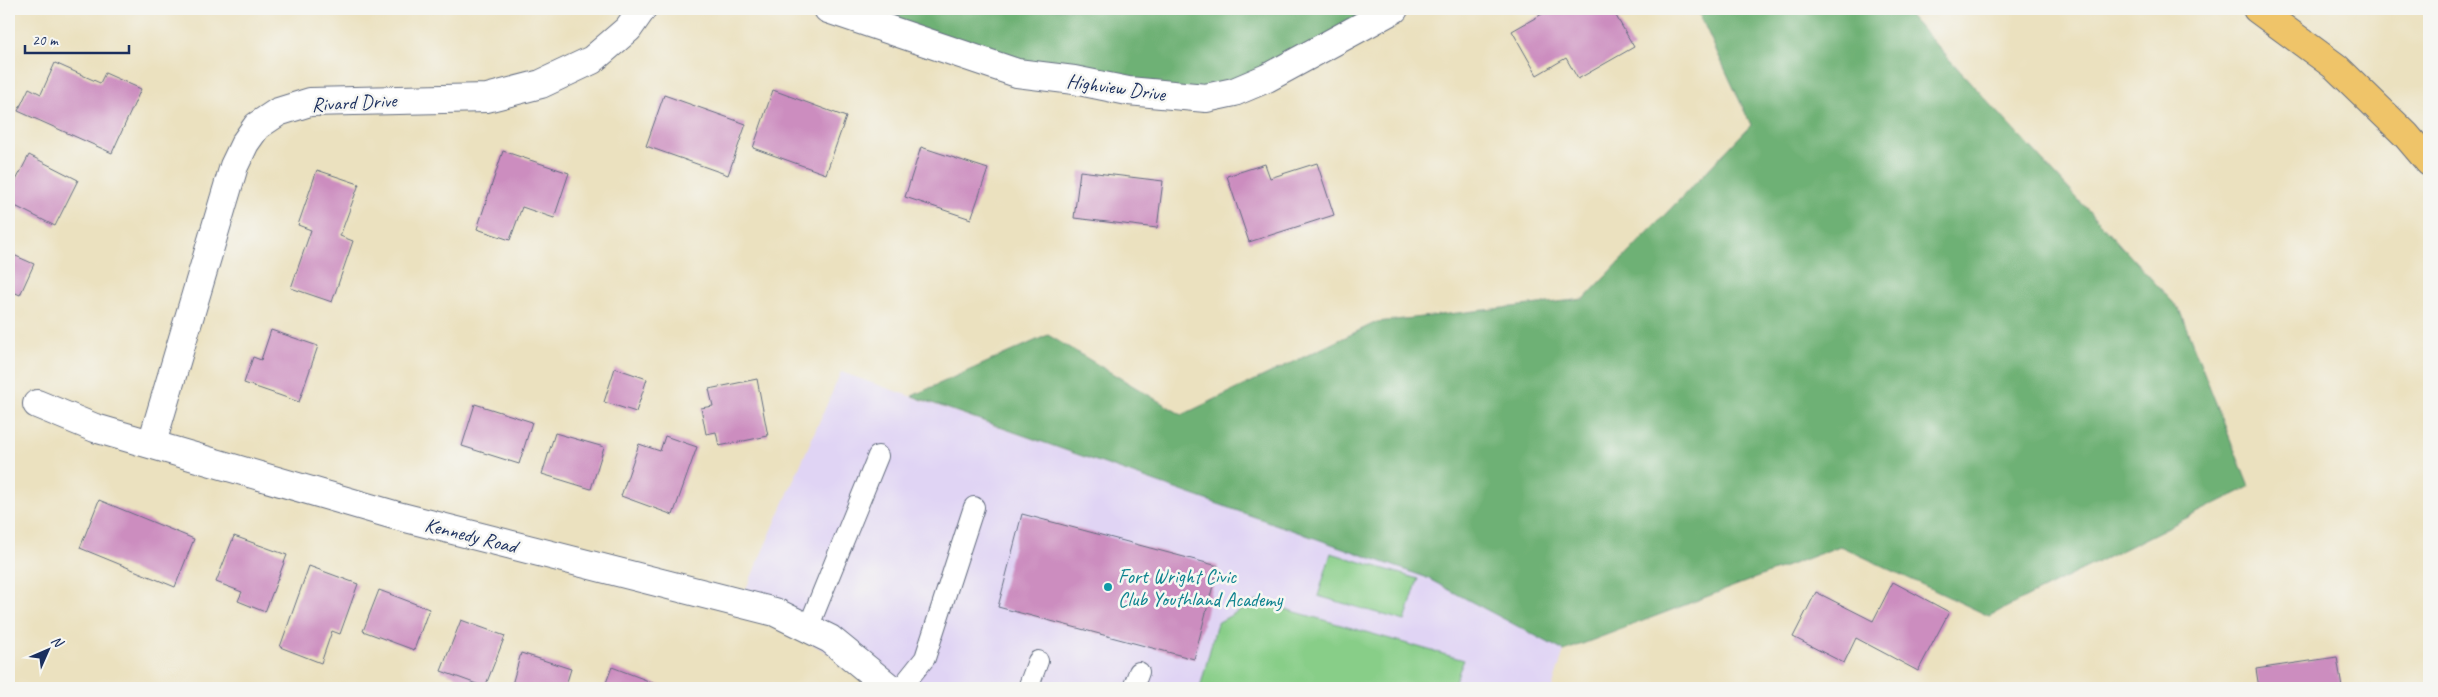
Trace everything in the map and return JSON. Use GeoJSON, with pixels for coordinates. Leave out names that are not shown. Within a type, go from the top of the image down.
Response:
{"type":"FeatureCollection","features":[{"type":"Feature","properties":{"kind":"highway"},"geometry":{"type":"LineString","coordinates":[[2257,9],[2336,67],[2406,135],[2429,162]]}},
{"type":"Feature","properties":{"kind":"street","name":"Rivard Drive"},"geometry":{"type":"LineString","coordinates":[[152,443],[234,166],[245,143],[257,126],[278,112],[310,102],[487,98],[541,84],[592,60],[628,29],[642,9]]}},
{"type":"Feature","properties":{"kind":"street","name":"Highview Drive"},"geometry":{"type":"LineString","coordinates":[[828,9],[975,61],[1017,73],[1074,80],[1128,91],[1206,98],[1234,92],[1267,78],[1394,9]]}},
{"type":"Feature","properties":{"kind":"street","name":"Kennedy Road"},"geometry":{"type":"LineString","coordinates":[[37,404],[95,428],[152,443],[394,515],[774,612],[830,640],[890,688]]}},
{"type":"Feature","properties":{"kind":"lane"},"geometry":{"type":"LineString","coordinates":[[808,628],[878,456]]}},
{"type":"Feature","properties":{"kind":"lane"},"geometry":{"type":"LineString","coordinates":[[900,688],[925,658],[974,507]]}},
{"type":"Feature","properties":{"kind":"lane"},"geometry":{"type":"LineString","coordinates":[[1028,688],[1038,661]]}},
{"type":"Feature","properties":{"kind":"shaded area"},"geometry":{"type":"Polygon","coordinates":[[[841,372],[1425,577],[1564,651],[1552,688],[890,688],[740,603],[841,372]]]}},
{"type":"Feature","properties":{"kind":"green space"},"geometry":{"type":"Polygon","coordinates":[[[828,9],[1394,9],[1234,92],[1128,91],[828,9]]]}},
{"type":"Feature","properties":{"kind":"green space"},"geometry":{"type":"Polygon","coordinates":[[[1697,9],[1903,9],[2179,309],[2249,487],[1989,616],[1840,546],[1564,651],[1425,577],[912,396],[1048,335],[1182,415],[1377,322],[1584,299],[1751,125],[1697,9]]]}},
{"type":"Feature","properties":{"kind":"green space"},"geometry":{"type":"Polygon","coordinates":[[[1331,553],[1418,579],[1405,621],[1318,596],[1331,553]]]}},
{"type":"Feature","properties":{"kind":"green space"},"geometry":{"type":"Polygon","coordinates":[[[1257,601],[1464,660],[1452,688],[1200,688],[1217,623],[1257,601]]]}},
{"type":"Feature","properties":{"kind":"building"},"geometry":{"type":"Polygon","coordinates":[[[1551,9],[1612,9],[1634,47],[1578,79],[1566,58],[1537,75],[1512,31],[1551,9]]]}},
{"type":"Feature","properties":{"kind":"building"},"geometry":{"type":"Polygon","coordinates":[[[55,63],[100,83],[105,73],[141,89],[112,153],[18,111],[29,88],[41,94],[55,63]]]}},
{"type":"Feature","properties":{"kind":"building"},"geometry":{"type":"Polygon","coordinates":[[[773,90],[846,117],[826,174],[753,148],[773,90]]]}},
{"type":"Feature","properties":{"kind":"building"},"geometry":{"type":"Polygon","coordinates":[[[664,95],[746,124],[728,175],[646,146],[664,95]]]}},
{"type":"Feature","properties":{"kind":"building"},"geometry":{"type":"Polygon","coordinates":[[[921,147],[988,169],[971,219],[905,197],[921,147]]]}},
{"type":"Feature","properties":{"kind":"building"},"geometry":{"type":"Polygon","coordinates":[[[503,151],[569,173],[554,218],[522,207],[510,240],[477,229],[503,151]]]}},
{"type":"Feature","properties":{"kind":"building"},"geometry":{"type":"Polygon","coordinates":[[[29,155],[78,180],[55,226],[9,203],[9,194],[29,155]]]}},
{"type":"Feature","properties":{"kind":"building"},"geometry":{"type":"Polygon","coordinates":[[[1317,163],[1334,215],[1249,242],[1227,176],[1265,164],[1270,178],[1317,163]]]}},
{"type":"Feature","properties":{"kind":"building"},"geometry":{"type":"Polygon","coordinates":[[[317,170],[359,184],[340,236],[353,241],[332,302],[291,288],[311,230],[298,225],[317,170]]]}},
{"type":"Feature","properties":{"kind":"building"},"geometry":{"type":"Polygon","coordinates":[[[1080,171],[1163,181],[1157,228],[1074,218],[1080,171]]]}},
{"type":"Feature","properties":{"kind":"building"},"geometry":{"type":"Polygon","coordinates":[[[9,253],[34,264],[20,295],[9,290],[9,253]]]}},
{"type":"Feature","properties":{"kind":"building"},"geometry":{"type":"Polygon","coordinates":[[[271,330],[318,346],[299,402],[244,383],[253,357],[261,360],[271,330]]]}},
{"type":"Feature","properties":{"kind":"building"},"geometry":{"type":"Polygon","coordinates":[[[615,368],[647,379],[636,412],[604,402],[615,368]]]}},
{"type":"Feature","properties":{"kind":"building"},"geometry":{"type":"Polygon","coordinates":[[[757,379],[768,436],[719,446],[716,432],[706,434],[701,408],[713,406],[709,389],[757,379]]]}},
{"type":"Feature","properties":{"kind":"building"},"geometry":{"type":"Polygon","coordinates":[[[475,404],[532,422],[519,464],[462,446],[475,404]]]}},
{"type":"Feature","properties":{"kind":"building"},"geometry":{"type":"Polygon","coordinates":[[[555,433],[604,447],[591,489],[542,474],[555,433]]]}},
{"type":"Feature","properties":{"kind":"building"},"geometry":{"type":"Polygon","coordinates":[[[665,436],[697,447],[673,515],[621,496],[639,444],[660,451],[665,436]]]}},
{"type":"Feature","properties":{"kind":"building"},"geometry":{"type":"Polygon","coordinates":[[[99,500],[194,539],[175,587],[80,548],[99,500]]]}},
{"type":"Feature","properties":{"kind":"building","name":"Fort Wright Civic Club Youthland Academy"},"geometry":{"type":"Polygon","coordinates":[[[1022,514],[1218,566],[1194,659],[998,607],[1022,514]]]}},
{"type":"Feature","properties":{"kind":"building"},"geometry":{"type":"Polygon","coordinates":[[[234,536],[287,555],[265,612],[238,601],[242,592],[216,582],[234,536]]]}},
{"type":"Feature","properties":{"kind":"building"},"geometry":{"type":"Polygon","coordinates":[[[309,566],[358,584],[340,634],[332,631],[321,663],[280,647],[309,566]]]}},
{"type":"Feature","properties":{"kind":"building"},"geometry":{"type":"Polygon","coordinates":[[[1893,582],[1949,612],[1918,671],[1856,638],[1844,663],[1793,637],[1816,592],[1873,621],[1893,582]]]}},
{"type":"Feature","properties":{"kind":"building"},"geometry":{"type":"Polygon","coordinates":[[[379,590],[429,609],[414,650],[363,631],[379,590]]]}},
{"type":"Feature","properties":{"kind":"building"},"geometry":{"type":"Polygon","coordinates":[[[461,620],[505,636],[485,687],[441,671],[461,620]]]}},
{"type":"Feature","properties":{"kind":"building"},"geometry":{"type":"Polygon","coordinates":[[[521,653],[571,669],[565,688],[511,688],[521,653]]]}},
{"type":"Feature","properties":{"kind":"building"},"geometry":{"type":"Polygon","coordinates":[[[2337,657],[2342,688],[2259,688],[2256,669],[2337,657]]]}},
{"type":"Feature","properties":{"kind":"building"},"geometry":{"type":"Polygon","coordinates":[[[612,667],[667,688],[604,688],[612,667]]]}},
{"type":"Feature","properties":{"kind":"place","name":"Fort Wright Civic Club Youthland Academy"},"geometry":{"type":"Point","coordinates":[1108,587]}}]}
